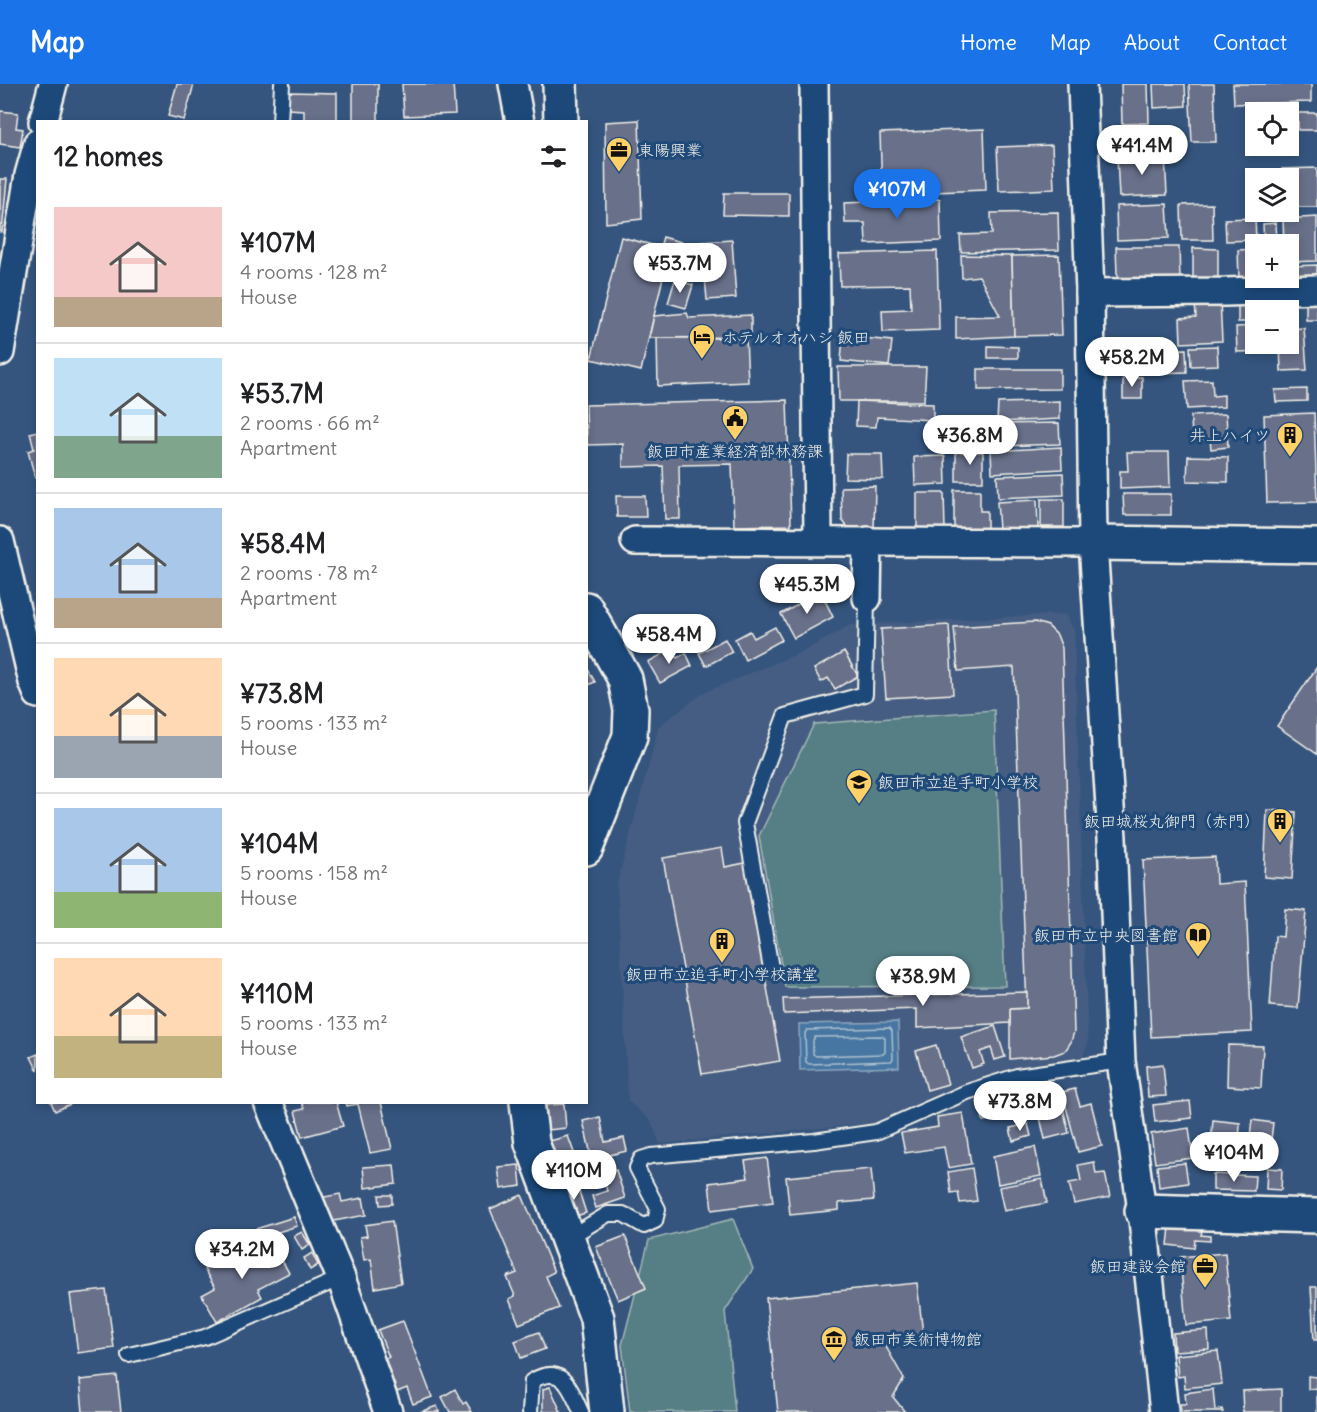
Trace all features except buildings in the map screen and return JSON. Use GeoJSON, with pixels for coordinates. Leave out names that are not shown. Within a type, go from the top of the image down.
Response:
{"type":"FeatureCollection","features":[{"type":"Feature","properties":{"kind":"street"},"geometry":{"type":"LineString","coordinates":[[44,120],[53,84]]}},
{"type":"Feature","properties":{"kind":"street"},"geometry":{"type":"LineString","coordinates":[[513,84],[520,120]]}},
{"type":"Feature","properties":{"kind":"street"},"geometry":{"type":"LineString","coordinates":[[560,84],[561,120]]}},
{"type":"Feature","properties":{"kind":"street"},"geometry":{"type":"LineString","coordinates":[[814,84],[819,540]]}},
{"type":"Feature","properties":{"kind":"street"},"geometry":{"type":"LineString","coordinates":[[1082,84],[1090,293],[1093,543],[1112,838],[1121,1060],[1142,1212],[1164,1412]]}},
{"type":"Feature","properties":{"kind":"street"},"geometry":{"type":"LineString","coordinates":[[0,352],[29,175],[36,150]]}},
{"type":"Feature","properties":{"kind":"street"},"geometry":{"type":"LineString","coordinates":[[1090,293],[1317,289]]}},
{"type":"Feature","properties":{"kind":"street"},"geometry":{"type":"LineString","coordinates":[[635,541],[819,540],[1317,546]]}},
{"type":"Feature","properties":{"kind":"street"},"geometry":{"type":"LineString","coordinates":[[0,541],[36,689]]}},
{"type":"Feature","properties":{"kind":"street"},"geometry":{"type":"LineString","coordinates":[[867,598],[868,541]]}},
{"type":"Feature","properties":{"kind":"street"},"geometry":{"type":"LineString","coordinates":[[588,613],[625,679],[631,710],[630,736],[588,843]]}},
{"type":"Feature","properties":{"kind":"street"},"geometry":{"type":"LineString","coordinates":[[269,1104],[341,1278],[388,1412]]}},
{"type":"Feature","properties":{"kind":"street"},"geometry":{"type":"LineString","coordinates":[[527,1104],[532,1143],[597,1318],[607,1412]]}},
{"type":"Feature","properties":{"kind":"street"},"geometry":{"type":"LineString","coordinates":[[1142,1212],[1317,1216]]}},
{"type":"Feature","properties":{"kind":"lane"},"geometry":{"type":"LineString","coordinates":[[280,120],[282,84]]}},
{"type":"Feature","properties":{"kind":"lane"},"geometry":{"type":"LineString","coordinates":[[771,968],[745,823],[785,716],[865,694],[867,598]]}},
{"type":"Feature","properties":{"kind":"lane"},"geometry":{"type":"LineString","coordinates":[[568,1238],[608,1214],[623,1214],[644,1226],[654,1221],[658,1209],[638,1168],[641,1159],[651,1156],[814,1141],[876,1132],[967,1092],[1017,1076],[1121,1060]]}},
{"type":"Feature","properties":{"kind":"lane"},"geometry":{"type":"LineString","coordinates":[[129,1355],[205,1337],[341,1278]]}},
{"type":"Feature","properties":{"kind":"lane"},"geometry":{"type":"LineString","coordinates":[[530,1412],[532,1381],[542,1375],[556,1376],[566,1380],[581,1412]]}},
{"type":"Feature","properties":{"kind":"shaded area","name":"飯田市立追手町小学校"},"geometry":{"type":"Polygon","coordinates":[[[1065,614],[1074,630],[1088,1043],[1082,1058],[1019,1068],[970,1084],[884,1122],[660,1144],[651,1121],[628,1101],[617,884],[659,726],[703,693],[806,650],[850,625],[1065,614]]]}},
{"type":"Feature","properties":{"kind":"green space"},"geometry":{"type":"Polygon","coordinates":[[[994,710],[1005,986],[785,987],[759,836],[814,724],[994,710]]]}},
{"type":"Feature","properties":{"kind":"green space"},"geometry":{"type":"Polygon","coordinates":[[[733,1219],[753,1269],[725,1311],[735,1412],[630,1412],[622,1345],[649,1240],[733,1219]]]}},
{"type":"Feature","properties":{"kind":"water"},"geometry":{"type":"Polygon","coordinates":[[[898,1022],[899,1067],[800,1070],[799,1024],[898,1022]]]}},
{"type":"Feature","properties":{"kind":"place","name":"東陽興業"},"geometry":{"type":"Point","coordinates":[619,173]}},
{"type":"Feature","properties":{"kind":"place","name":"ホテルオオハシ 飯田"},"geometry":{"type":"Point","coordinates":[702,360]}},
{"type":"Feature","properties":{"kind":"place","name":"飯田市産業経済部林務課"},"geometry":{"type":"Point","coordinates":[735,441]}},
{"type":"Feature","properties":{"kind":"place","name":"井上ハイツ"},"geometry":{"type":"Point","coordinates":[1290,458]}},
{"type":"Feature","properties":{"kind":"place","name":"飯田市立追手町小学校"},"geometry":{"type":"Point","coordinates":[859,805]}},
{"type":"Feature","properties":{"kind":"place","name":"飯田城桜丸御門（赤門）"},"geometry":{"type":"Point","coordinates":[1280,844]}},
{"type":"Feature","properties":{"kind":"place","name":"飯田市立中央図書館"},"geometry":{"type":"Point","coordinates":[1198,958]}},
{"type":"Feature","properties":{"kind":"place","name":"飯田市立追手町小学校講堂"},"geometry":{"type":"Point","coordinates":[722,964]}},
{"type":"Feature","properties":{"kind":"place","name":"飯田建設会館"},"geometry":{"type":"Point","coordinates":[1205,1289]}},
{"type":"Feature","properties":{"kind":"place","name":"飯田市美術博物館"},"geometry":{"type":"Point","coordinates":[834,1362]}}]}
